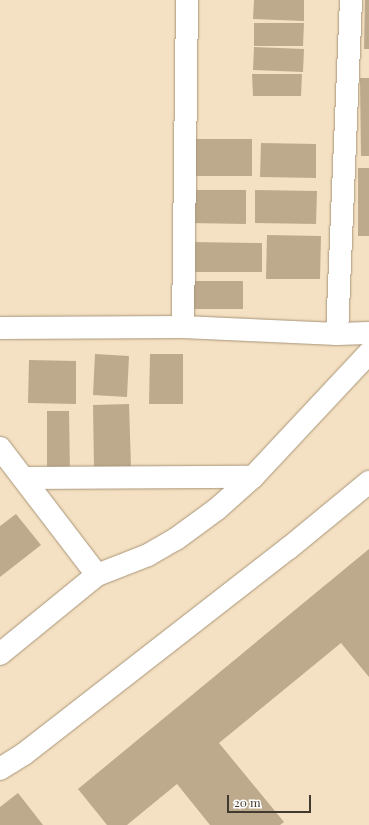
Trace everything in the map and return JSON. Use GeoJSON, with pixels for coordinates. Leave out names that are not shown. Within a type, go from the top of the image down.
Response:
{"type":"FeatureCollection","features":[{"type":"Feature","properties":{"kind":"street"},"geometry":{"type":"LineString","coordinates":[[183,327],[187,0]]}},
{"type":"Feature","properties":{"kind":"street"},"geometry":{"type":"LineString","coordinates":[[338,334],[351,0]]}},
{"type":"Feature","properties":{"kind":"street"},"geometry":{"type":"LineString","coordinates":[[0,328],[183,327],[338,334],[369,333]]}},
{"type":"Feature","properties":{"kind":"street"},"geometry":{"type":"LineString","coordinates":[[0,654],[97,575],[148,555],[176,539],[217,509],[253,477],[369,353]]}},
{"type":"Feature","properties":{"kind":"street"},"geometry":{"type":"LineString","coordinates":[[0,448],[97,575]]}},
{"type":"Feature","properties":{"kind":"street"},"geometry":{"type":"LineString","coordinates":[[24,478],[253,477]]}},
{"type":"Feature","properties":{"kind":"street"},"geometry":{"type":"LineString","coordinates":[[0,769],[24,754],[295,544],[369,482]]}},
{"type":"Feature","properties":{"kind":"building"},"geometry":{"type":"Polygon","coordinates":[[[254,0],[304,0],[304,21],[253,19],[254,0]]]}},
{"type":"Feature","properties":{"kind":"building"},"geometry":{"type":"Polygon","coordinates":[[[365,0],[369,0],[369,49],[364,49],[365,0]]]}},
{"type":"Feature","properties":{"kind":"building"},"geometry":{"type":"Polygon","coordinates":[[[254,23],[304,23],[303,46],[254,46],[254,23]]]}},
{"type":"Feature","properties":{"kind":"building"},"geometry":{"type":"Polygon","coordinates":[[[254,47],[304,49],[303,72],[253,70],[254,47]]]}},
{"type":"Feature","properties":{"kind":"building"},"geometry":{"type":"Polygon","coordinates":[[[252,74],[302,74],[301,96],[253,96],[252,74]]]}},
{"type":"Feature","properties":{"kind":"building"},"geometry":{"type":"Polygon","coordinates":[[[360,78],[369,78],[369,156],[361,156],[360,78]]]}},
{"type":"Feature","properties":{"kind":"building"},"geometry":{"type":"Polygon","coordinates":[[[188,139],[252,139],[252,176],[188,176],[188,139]]]}},
{"type":"Feature","properties":{"kind":"building"},"geometry":{"type":"Polygon","coordinates":[[[261,143],[316,144],[316,178],[260,177],[261,143]]]}},
{"type":"Feature","properties":{"kind":"building"},"geometry":{"type":"Polygon","coordinates":[[[358,168],[369,168],[369,236],[358,236],[358,168]]]}},
{"type":"Feature","properties":{"kind":"building"},"geometry":{"type":"Polygon","coordinates":[[[190,190],[246,190],[246,224],[190,223],[190,190]]]}},
{"type":"Feature","properties":{"kind":"building"},"geometry":{"type":"Polygon","coordinates":[[[255,190],[317,191],[316,224],[255,223],[255,190]]]}},
{"type":"Feature","properties":{"kind":"building"},"geometry":{"type":"Polygon","coordinates":[[[267,235],[321,236],[320,279],[266,279],[267,235]]]}},
{"type":"Feature","properties":{"kind":"building"},"geometry":{"type":"Polygon","coordinates":[[[190,242],[262,243],[262,272],[190,272],[190,242]]]}},
{"type":"Feature","properties":{"kind":"building"},"geometry":{"type":"Polygon","coordinates":[[[188,281],[243,281],[243,309],[188,309],[188,281]]]}},
{"type":"Feature","properties":{"kind":"building"},"geometry":{"type":"Polygon","coordinates":[[[95,354],[129,356],[127,397],[93,395],[95,354]]]}},
{"type":"Feature","properties":{"kind":"building"},"geometry":{"type":"Polygon","coordinates":[[[150,354],[183,354],[183,404],[149,404],[150,354]]]}},
{"type":"Feature","properties":{"kind":"building"},"geometry":{"type":"Polygon","coordinates":[[[29,360],[76,361],[76,404],[28,403],[29,360]]]}},
{"type":"Feature","properties":{"kind":"building"},"geometry":{"type":"Polygon","coordinates":[[[129,404],[131,468],[94,469],[93,405],[129,404]]]}},
{"type":"Feature","properties":{"kind":"building"},"geometry":{"type":"Polygon","coordinates":[[[47,411],[69,411],[70,473],[47,473],[47,411]]]}},
{"type":"Feature","properties":{"kind":"building"},"geometry":{"type":"Polygon","coordinates":[[[16,514],[41,545],[0,577],[0,526],[16,514]]]}},
{"type":"Feature","properties":{"kind":"building"},"geometry":{"type":"Polygon","coordinates":[[[369,549],[369,677],[341,643],[219,743],[284,822],[280,825],[210,825],[177,784],[127,825],[107,825],[78,789],[369,549]]]}},
{"type":"Feature","properties":{"kind":"building"},"geometry":{"type":"Polygon","coordinates":[[[18,793],[43,825],[0,825],[0,807],[18,793]]]}}]}
